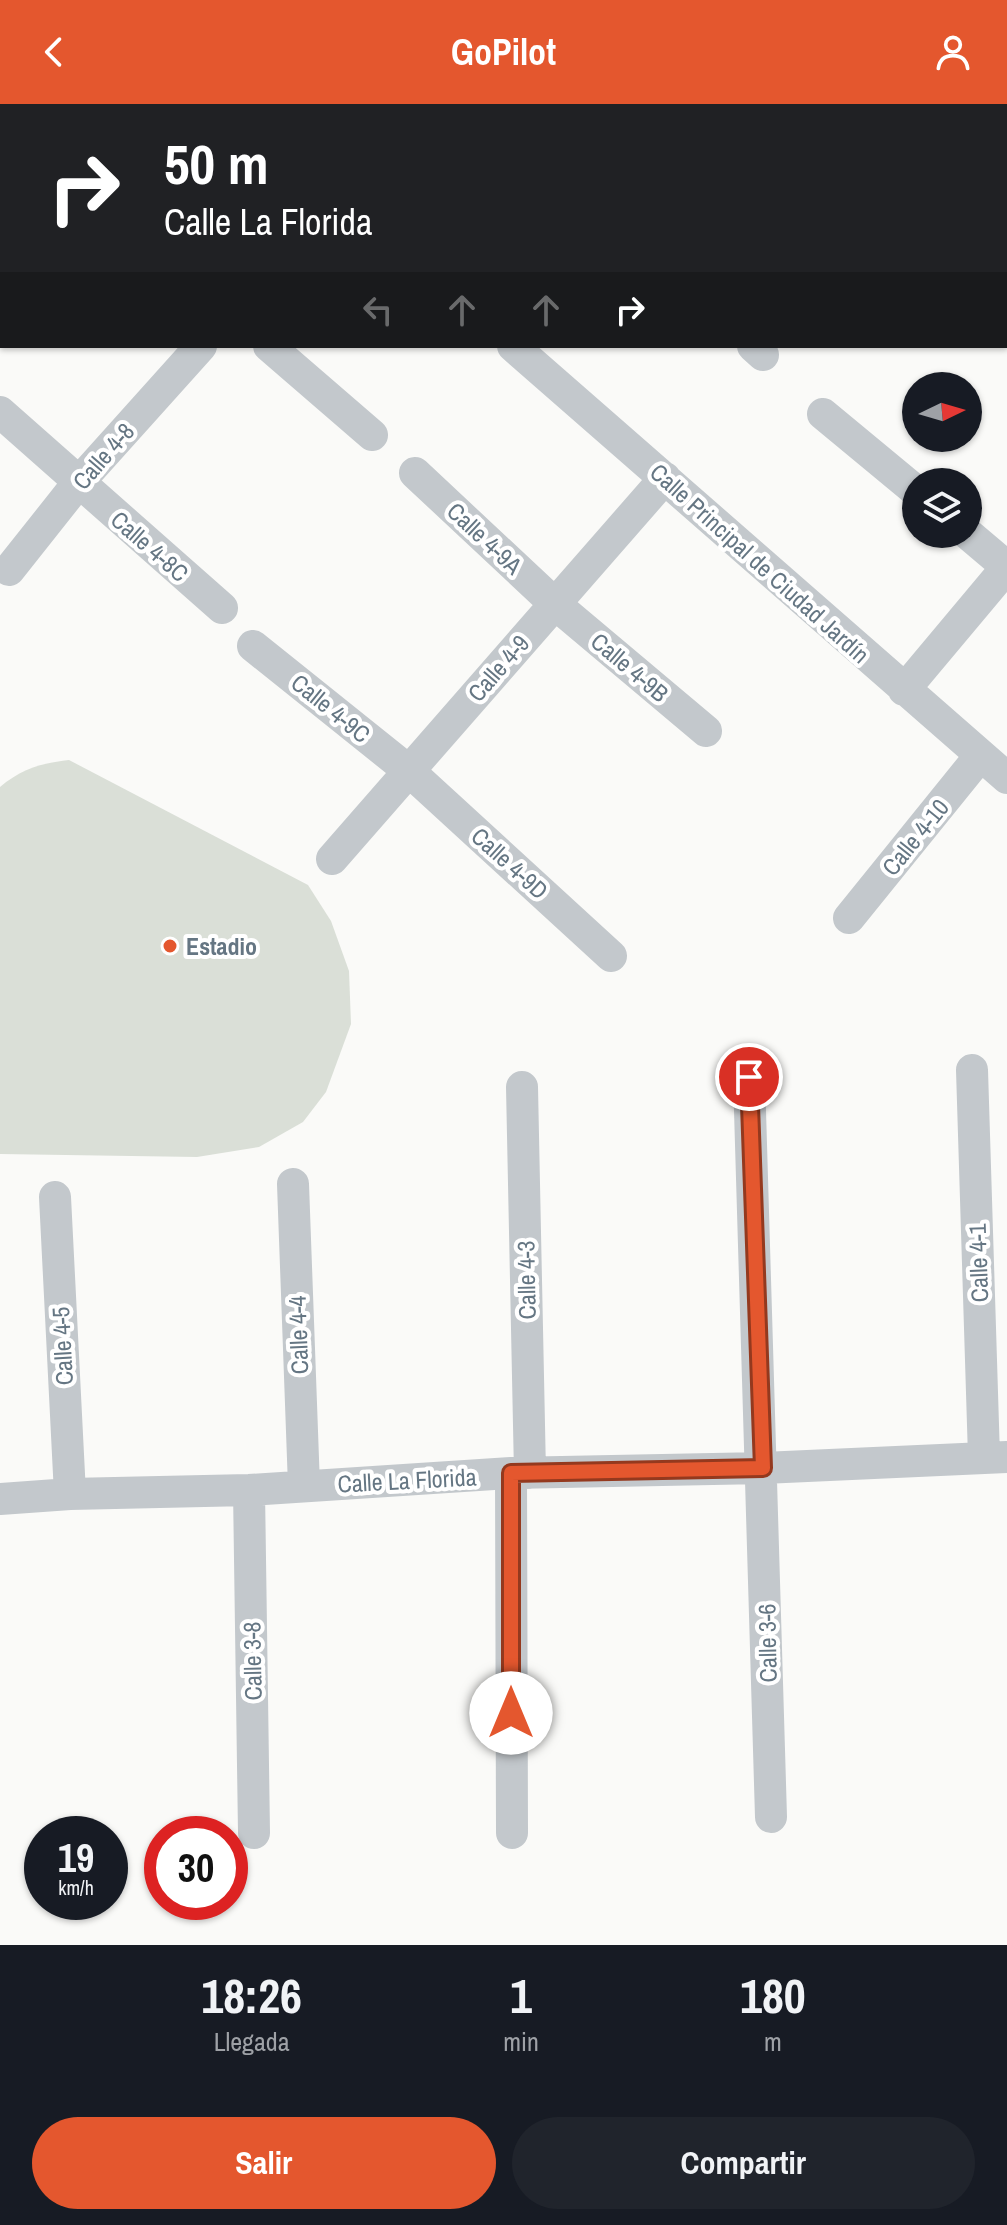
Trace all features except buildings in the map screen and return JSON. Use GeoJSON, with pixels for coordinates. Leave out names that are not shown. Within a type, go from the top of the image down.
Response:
{"type":"FeatureCollection","features":[{"type":"Feature","properties":{"kind":"street","name":"Calle 4-8"},"geometry":{"type":"LineString","coordinates":[[9,570],[78,483],[199,348]]}},
{"type":"Feature","properties":{"kind":"street"},"geometry":{"type":"LineString","coordinates":[[271,348],[372,435]]}},
{"type":"Feature","properties":{"kind":"street","name":"Calle Principal de Ciudad Jardín"},"geometry":{"type":"LineString","coordinates":[[515,348],[1007,778]]}},
{"type":"Feature","properties":{"kind":"street","name":"Calle 4-8C"},"geometry":{"type":"LineString","coordinates":[[0,412],[222,608]]}},
{"type":"Feature","properties":{"kind":"street"},"geometry":{"type":"LineString","coordinates":[[823,414],[902,479]]}},
{"type":"Feature","properties":{"kind":"street","name":"Calle 4-9A"},"geometry":{"type":"LineString","coordinates":[[415,473],[555,604]]}},
{"type":"Feature","properties":{"kind":"street","name":"Calle 4-9"},"geometry":{"type":"LineString","coordinates":[[332,859],[665,478]]}},
{"type":"Feature","properties":{"kind":"street"},"geometry":{"type":"LineString","coordinates":[[904,690],[1007,567],[982,546]]}},
{"type":"Feature","properties":{"kind":"street","name":"Calle 4-9B"},"geometry":{"type":"LineString","coordinates":[[555,604],[706,731]]}},
{"type":"Feature","properties":{"kind":"street","name":"Calle 4-9C"},"geometry":{"type":"LineString","coordinates":[[253,646],[409,771]]}},
{"type":"Feature","properties":{"kind":"street","name":"Calle 4-10"},"geometry":{"type":"LineString","coordinates":[[849,918],[980,756]]}},
{"type":"Feature","properties":{"kind":"street","name":"Calle 4-9D"},"geometry":{"type":"LineString","coordinates":[[409,771],[611,956]]}},
{"type":"Feature","properties":{"kind":"street","name":"Calle 4-1"},"geometry":{"type":"LineString","coordinates":[[972,1070],[996,1457]]}},
{"type":"Feature","properties":{"kind":"street","name":"Calle 3-6"},"geometry":{"type":"LineString","coordinates":[[749,1077],[771,1817]]}},
{"type":"Feature","properties":{"kind":"street","name":"Calle 4-3"},"geometry":{"type":"LineString","coordinates":[[512,1833],[520,1473],[522,1087]]}},
{"type":"Feature","properties":{"kind":"street","name":"Calle 4-4"},"geometry":{"type":"LineString","coordinates":[[293,1184],[304,1486]]}},
{"type":"Feature","properties":{"kind":"street","name":"Calle 4-5"},"geometry":{"type":"LineString","coordinates":[[55,1197],[70,1494]]}},
{"type":"Feature","properties":{"kind":"street","name":"Calle La Florida"},"geometry":{"type":"LineString","coordinates":[[0,1499],[70,1494],[249,1490],[520,1473],[763,1468],[996,1457]]}},
{"type":"Feature","properties":{"kind":"street","name":"Calle 3-8"},"geometry":{"type":"LineString","coordinates":[[249,1490],[254,1833]]}},
{"type":"Feature","properties":{"kind":"shaded area","name":"Estadio"},"geometry":{"type":"Polygon","coordinates":[[[69,760],[308,885],[331,921],[349,971],[351,1024],[326,1092],[303,1122],[259,1147],[197,1157],[0,1154],[0,787],[32,768],[69,760]]]}},
{"type":"Feature","properties":{"kind":"place","name":"Estadio"},"geometry":{"type":"Point","coordinates":[170,946]}},
{"type":"Feature","properties":{"kind":"route"},"geometry":{"type":"LineString","coordinates":[[511,1713],[511,1473],[763,1468],[749,1077]]}}]}
